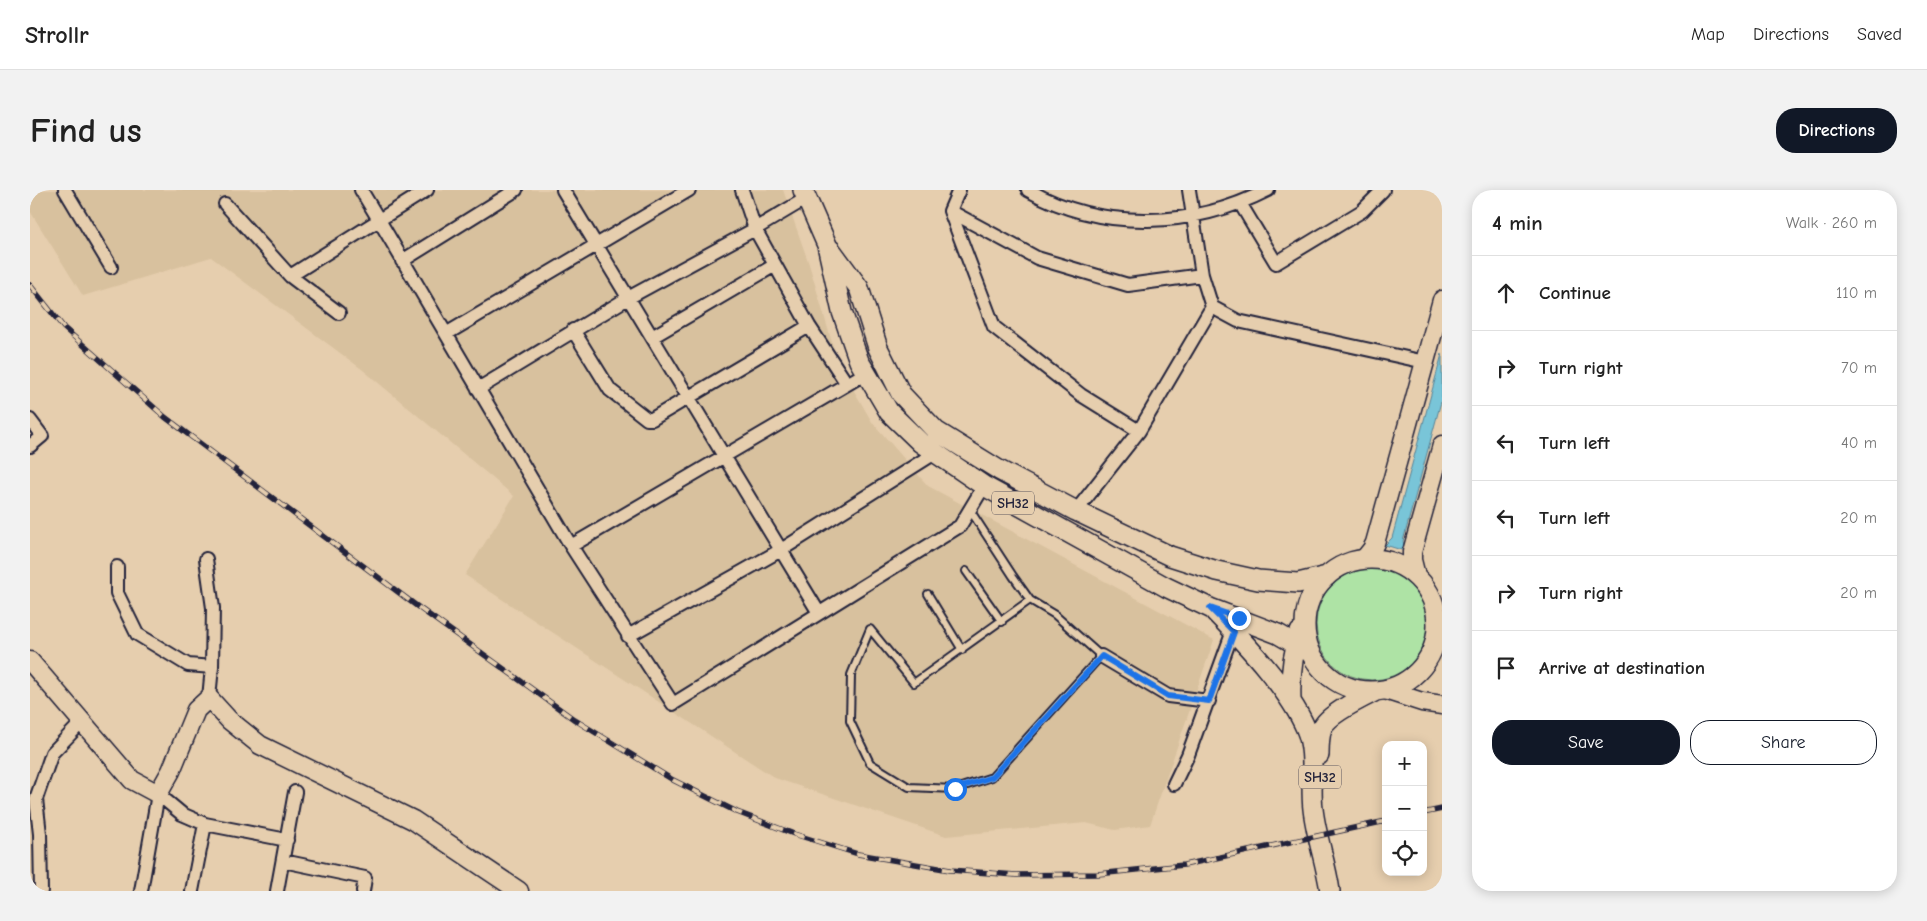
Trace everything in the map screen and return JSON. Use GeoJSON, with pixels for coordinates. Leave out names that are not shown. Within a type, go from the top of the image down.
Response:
{"type":"FeatureCollection","features":[{"type":"Feature","properties":{"kind":"main road","name":"SH32"},"geometry":{"type":"LineString","coordinates":[[805,194],[827,245],[842,312],[859,361],[889,412],[920,443],[984,486],[1166,587],[1210,608],[1259,626],[1303,648]]}},
{"type":"Feature","properties":{"kind":"main road","name":"SH32"},"geometry":{"type":"LineString","coordinates":[[827,245],[859,288],[878,348],[901,394],[936,432],[999,470],[1076,511],[1170,556],[1217,571],[1287,584],[1327,576]]}},
{"type":"Feature","properties":{"kind":"main road"},"geometry":{"type":"LineString","coordinates":[[1291,700],[1291,674],[1306,638],[1305,624],[1311,598],[1327,576],[1344,565],[1364,559],[1378,559],[1392,562],[1405,568],[1416,576],[1426,588],[1440,618],[1434,648],[1426,663],[1415,675],[1401,685],[1381,691],[1360,691],[1338,682],[1319,667],[1303,648]]}},
{"type":"Feature","properties":{"kind":"main road","name":"SH32"},"geometry":{"type":"LineString","coordinates":[[1210,608],[1234,632],[1291,700],[1306,728],[1310,740],[1313,812],[1330,891]]}},
{"type":"Feature","properties":{"kind":"main road","name":"SH32"},"geometry":{"type":"LineString","coordinates":[[1338,891],[1321,811],[1319,754],[1321,731],[1327,721],[1333,716],[1381,691]]}},
{"type":"Feature","properties":{"kind":"street"},"geometry":{"type":"LineString","coordinates":[[361,190],[571,546],[672,704],[960,526],[984,486]]}},
{"type":"Feature","properties":{"kind":"street"},"geometry":{"type":"LineString","coordinates":[[290,276],[427,190]]}},
{"type":"Feature","properties":{"kind":"street"},"geometry":{"type":"LineString","coordinates":[[402,261],[516,190]]}},
{"type":"Feature","properties":{"kind":"street"},"geometry":{"type":"LineString","coordinates":[[563,190],[819,613]]}},
{"type":"Feature","properties":{"kind":"street"},"geometry":{"type":"LineString","coordinates":[[446,334],[689,190]]}},
{"type":"Feature","properties":{"kind":"street"},"geometry":{"type":"LineString","coordinates":[[742,190],[756,229],[775,265],[809,326],[847,384]]}},
{"type":"Feature","properties":{"kind":"street"},"geometry":{"type":"LineString","coordinates":[[959,190],[950,211],[994,327],[1081,395],[1139,431]]}},
{"type":"Feature","properties":{"kind":"street"},"geometry":{"type":"LineString","coordinates":[[1028,190],[1055,203],[1100,216],[1147,221],[1193,217],[1240,203],[1268,190]]}},
{"type":"Feature","properties":{"kind":"street"},"geometry":{"type":"LineString","coordinates":[[1189,190],[1202,274],[1212,307],[1238,321],[1425,362]]}},
{"type":"Feature","properties":{"kind":"street"},"geometry":{"type":"LineString","coordinates":[[1240,203],[1276,263],[1362,211],[1383,190]]}},
{"type":"Feature","properties":{"kind":"street"},"geometry":{"type":"LineString","coordinates":[[70,192],[111,267]]}},
{"type":"Feature","properties":{"kind":"street"},"geometry":{"type":"LineString","coordinates":[[478,390],[628,298],[756,229],[805,194]]}},
{"type":"Feature","properties":{"kind":"street"},"geometry":{"type":"LineString","coordinates":[[225,204],[290,276],[339,313]]}},
{"type":"Feature","properties":{"kind":"street"},"geometry":{"type":"LineString","coordinates":[[950,211],[1038,258],[1128,285],[1202,274]]}},
{"type":"Feature","properties":{"kind":"street"},"geometry":{"type":"LineString","coordinates":[[652,337],[775,265]]}},
{"type":"Feature","properties":{"kind":"street"},"geometry":{"type":"LineString","coordinates":[[1364,559],[1375,543],[1442,300]]}},
{"type":"Feature","properties":{"kind":"street"},"geometry":{"type":"LineString","coordinates":[[1076,511],[1139,431],[1212,307]]}},
{"type":"Feature","properties":{"kind":"street"},"geometry":{"type":"LineString","coordinates":[[574,330],[610,390],[647,419],[652,419],[809,326]]}},
{"type":"Feature","properties":{"kind":"street"},"geometry":{"type":"LineString","coordinates":[[571,546],[866,373]]}},
{"type":"Feature","properties":{"kind":"street"},"geometry":{"type":"LineString","coordinates":[[30,420],[42,436],[30,446]]}},
{"type":"Feature","properties":{"kind":"street"},"geometry":{"type":"LineString","coordinates":[[1416,576],[1412,552],[1438,477],[1442,445]]}},
{"type":"Feature","properties":{"kind":"street"},"geometry":{"type":"LineString","coordinates":[[628,636],[781,550],[935,453]]}},
{"type":"Feature","properties":{"kind":"street"},"geometry":{"type":"LineString","coordinates":[[141,891],[158,794],[171,771],[196,710],[209,698],[212,667],[213,608],[206,559]]}},
{"type":"Feature","properties":{"kind":"street"},"geometry":{"type":"LineString","coordinates":[[117,567],[117,592],[137,634],[188,665],[212,667]]}},
{"type":"Feature","properties":{"kind":"street"},"geometry":{"type":"LineString","coordinates":[[1174,784],[1188,755],[1234,632]]}},
{"type":"Feature","properties":{"kind":"street"},"geometry":{"type":"LineString","coordinates":[[1102,656],[1168,696],[1209,701]]}},
{"type":"Feature","properties":{"kind":"street"},"geometry":{"type":"LineString","coordinates":[[30,661],[132,780],[158,794],[182,814],[205,824],[287,840]]}},
{"type":"Feature","properties":{"kind":"street"},"geometry":{"type":"LineString","coordinates":[[1381,691],[1422,702],[1442,705]]}},
{"type":"Feature","properties":{"kind":"street"},"geometry":{"type":"LineString","coordinates":[[209,698],[228,720],[260,745],[413,820],[519,891]]}},
{"type":"Feature","properties":{"kind":"street"},"geometry":{"type":"LineString","coordinates":[[41,891],[40,834],[36,798],[52,753],[82,722]]}},
{"type":"Feature","properties":{"kind":"street"},"geometry":{"type":"LineString","coordinates":[[277,891],[296,792]]}},
{"type":"Feature","properties":{"kind":"street"},"geometry":{"type":"LineString","coordinates":[[192,891],[205,824]]}},
{"type":"Feature","properties":{"kind":"street"},"geometry":{"type":"LineString","coordinates":[[283,862],[365,878],[363,891]]}},
{"type":"Feature","properties":{"kind":"lane"},"geometry":{"type":"LineString","coordinates":[[970,509],[1030,600],[1055,615],[1102,656],[992,777],[955,789],[909,787],[870,763],[850,721],[851,675],[870,629],[914,683],[1002,622],[1030,600]]}},
{"type":"Feature","properties":{"kind":"lane"},"geometry":{"type":"LineString","coordinates":[[966,571],[1002,622]]}},
{"type":"Feature","properties":{"kind":"lane"},"geometry":{"type":"LineString","coordinates":[[928,594],[962,650]]}},
{"type":"Feature","properties":{"kind":"shaded area"},"geometry":{"type":"Polygon","coordinates":[[[30,190],[783,190],[809,264],[838,363],[872,422],[928,486],[1214,640],[1150,825],[1115,830],[1086,823],[946,836],[775,778],[465,575],[514,496],[363,370],[211,257],[83,296],[30,211],[30,190]]]}},
{"type":"Feature","properties":{"kind":"green space"},"geometry":{"type":"Polygon","coordinates":[[[1372,568],[1393,573],[1411,585],[1423,603],[1428,624],[1423,645],[1411,663],[1393,675],[1372,680],[1351,675],[1333,663],[1321,645],[1316,624],[1321,603],[1333,585],[1351,573],[1372,568]]]}},
{"type":"Feature","properties":{"kind":"water"},"geometry":{"type":"Polygon","coordinates":[[[1442,354],[1442,398],[1403,541],[1405,551],[1385,545],[1392,538],[1442,354]]]}},
{"type":"Feature","properties":{"kind":"railway"},"geometry":{"type":"LineString","coordinates":[[30,285],[64,328],[165,417],[418,607],[575,720],[673,780],[737,812],[794,834],[858,854],[950,870],[1016,875],[1098,874],[1184,865],[1382,822]]}},
{"type":"Feature","properties":{"kind":"railway"},"geometry":{"type":"LineString","coordinates":[[1427,812],[1442,809]]}},
{"type":"Feature","properties":{"kind":"route"},"geometry":{"type":"LineString","coordinates":[[955,789],[992,777],[1102,656],[1168,696],[1209,701],[1234,632],[1210,608],[1239,618]]}}]}
